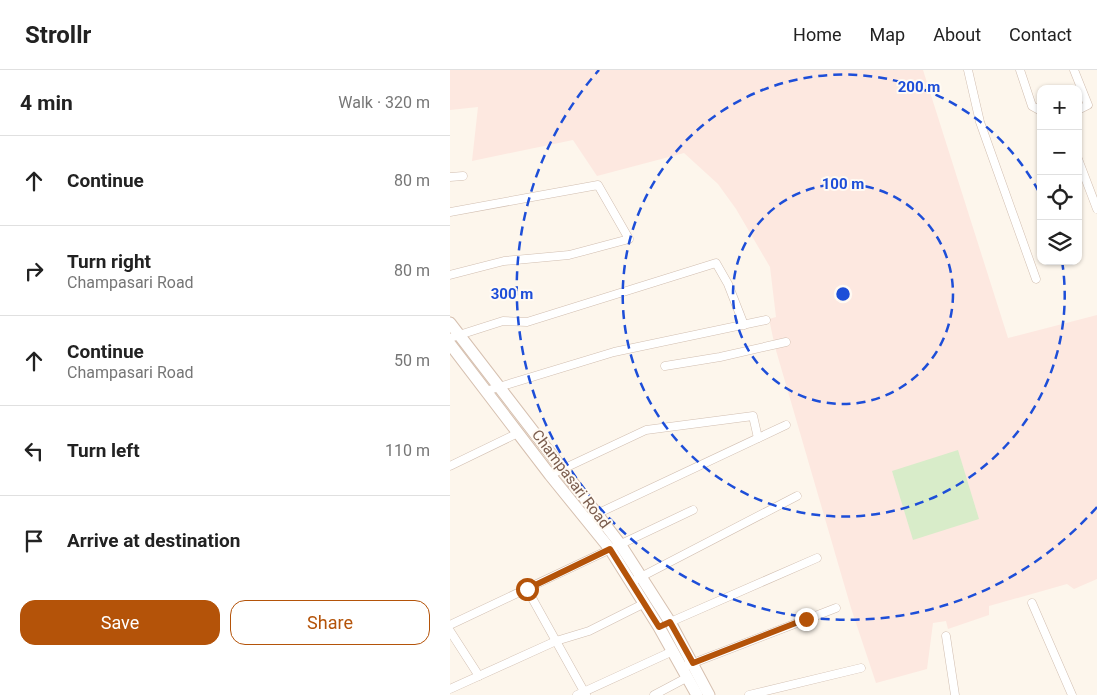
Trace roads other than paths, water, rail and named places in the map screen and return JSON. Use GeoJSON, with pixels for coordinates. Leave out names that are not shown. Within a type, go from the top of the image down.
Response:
{"type":"FeatureCollection","features":[{"type":"Feature","properties":{"kind":"main road","name":"Champasari Road"},"geometry":{"type":"LineString","coordinates":[[450,323],[455,337],[500,387],[598,514],[615,547],[664,624],[688,669],[697,695]]}},
{"type":"Feature","properties":{"kind":"main road","name":"Champasari Road"},"geometry":{"type":"LineString","coordinates":[[450,344],[586,520],[615,547]]}},
{"type":"Feature","properties":{"kind":"main road","name":"Champasari Road"},"geometry":{"type":"LineString","coordinates":[[636,579],[645,603],[664,624],[673,651],[709,695]]}},
{"type":"Feature","properties":{"kind":"street"},"geometry":{"type":"LineString","coordinates":[[968,70],[980,122],[1036,279]]}},
{"type":"Feature","properties":{"kind":"street"},"geometry":{"type":"LineString","coordinates":[[1020,70],[1032,106],[1037,109]]}},
{"type":"Feature","properties":{"kind":"street"},"geometry":{"type":"LineString","coordinates":[[1074,70],[1080,85]]}},
{"type":"Feature","properties":{"kind":"street"},"geometry":{"type":"LineString","coordinates":[[1082,90],[1088,105],[1082,108]]}},
{"type":"Feature","properties":{"kind":"street"},"geometry":{"type":"LineString","coordinates":[[1082,170],[1097,209]]}},
{"type":"Feature","properties":{"kind":"street"},"geometry":{"type":"LineString","coordinates":[[450,177],[463,176]]}},
{"type":"Feature","properties":{"kind":"street"},"geometry":{"type":"LineString","coordinates":[[450,212],[598,185],[629,239],[568,255],[504,261],[450,275]]}},
{"type":"Feature","properties":{"kind":"street"},"geometry":{"type":"LineString","coordinates":[[455,337],[503,322],[526,322],[716,263],[728,284],[744,325]]}},
{"type":"Feature","properties":{"kind":"street"},"geometry":{"type":"LineString","coordinates":[[486,391],[614,352],[766,320]]}},
{"type":"Feature","properties":{"kind":"street"},"geometry":{"type":"LineString","coordinates":[[666,366],[720,357],[786,342]]}},
{"type":"Feature","properties":{"kind":"street"},"geometry":{"type":"LineString","coordinates":[[550,475],[646,430],[752,416],[758,438]]}},
{"type":"Feature","properties":{"kind":"street"},"geometry":{"type":"LineString","coordinates":[[586,520],[786,425]]}},
{"type":"Feature","properties":{"kind":"street"},"geometry":{"type":"LineString","coordinates":[[450,466],[518,433]]}},
{"type":"Feature","properties":{"kind":"street"},"geometry":{"type":"LineString","coordinates":[[636,579],[797,496]]}},
{"type":"Feature","properties":{"kind":"street"},"geometry":{"type":"LineString","coordinates":[[450,625],[693,510]]}},
{"type":"Feature","properties":{"kind":"street"},"geometry":{"type":"LineString","coordinates":[[664,624],[817,558]]}},
{"type":"Feature","properties":{"kind":"street"},"geometry":{"type":"LineString","coordinates":[[527,589],[556,641],[582,694],[673,651]]}},
{"type":"Feature","properties":{"kind":"street"},"geometry":{"type":"LineString","coordinates":[[450,689],[556,641],[589,631],[645,603]]}},
{"type":"Feature","properties":{"kind":"street"},"geometry":{"type":"LineString","coordinates":[[1032,603],[1072,695]]}},
{"type":"Feature","properties":{"kind":"street"},"geometry":{"type":"LineString","coordinates":[[654,695],[688,669],[836,608]]}},
{"type":"Feature","properties":{"kind":"street"},"geometry":{"type":"LineString","coordinates":[[450,631],[478,676]]}},
{"type":"Feature","properties":{"kind":"street"},"geometry":{"type":"LineString","coordinates":[[946,636],[955,695]]}},
{"type":"Feature","properties":{"kind":"street"},"geometry":{"type":"LineString","coordinates":[[749,695],[861,668]]}}]}
